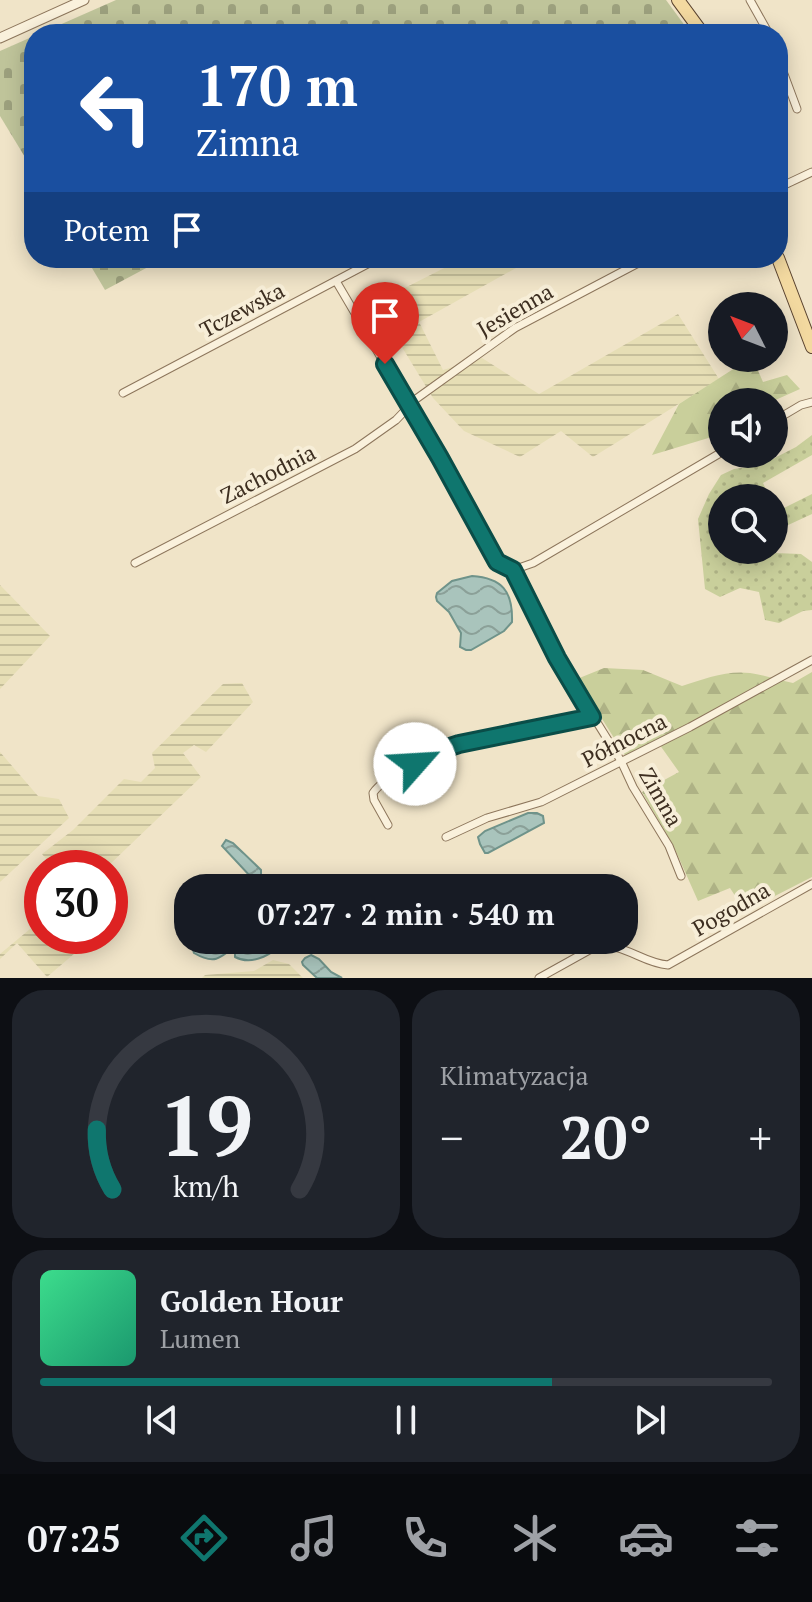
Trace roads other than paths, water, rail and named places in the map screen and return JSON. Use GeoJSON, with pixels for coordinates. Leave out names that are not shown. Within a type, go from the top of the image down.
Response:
{"type":"FeatureCollection","features":[{"type":"Feature","properties":{"kind":"main road"},"geometry":{"type":"LineString","coordinates":[[678,0],[696,24]]}},
{"type":"Feature","properties":{"kind":"main road"},"geometry":{"type":"LineString","coordinates":[[782,268],[812,347]]}},
{"type":"Feature","properties":{"kind":"street"},"geometry":{"type":"LineString","coordinates":[[31,24],[84,0]]}},
{"type":"Feature","properties":{"kind":"street"},"geometry":{"type":"LineString","coordinates":[[750,0],[763,24]]}},
{"type":"Feature","properties":{"kind":"street"},"geometry":{"type":"LineString","coordinates":[[0,38],[24,27]]}},
{"type":"Feature","properties":{"kind":"street"},"geometry":{"type":"LineString","coordinates":[[788,85],[797,109]]}},
{"type":"Feature","properties":{"kind":"street"},"geometry":{"type":"LineString","coordinates":[[788,183],[812,172]]}},
{"type":"Feature","properties":{"kind":"street","name":"Tczewska"},"geometry":{"type":"LineString","coordinates":[[123,393],[360,268]]}},
{"type":"Feature","properties":{"kind":"street","name":"Jesienna"},"geometry":{"type":"LineString","coordinates":[[410,406],[480,351],[515,328],[629,268]]}},
{"type":"Feature","properties":{"kind":"street","name":"Zimna"},"geometry":{"type":"LineString","coordinates":[[336,281],[497,562],[513,570],[557,658],[669,846],[681,876]]}},
{"type":"Feature","properties":{"kind":"street"},"geometry":{"type":"LineString","coordinates":[[788,413],[812,402]]}},
{"type":"Feature","properties":{"kind":"street","name":"Zachodnia"},"geometry":{"type":"LineString","coordinates":[[135,563],[355,449],[396,420],[410,406]]}},
{"type":"Feature","properties":{"kind":"street"},"geometry":{"type":"LineString","coordinates":[[513,570],[533,563],[708,460]]}},
{"type":"Feature","properties":{"kind":"street","name":"Północna"},"geometry":{"type":"LineString","coordinates":[[446,837],[487,818],[541,802],[690,727],[812,660]]}},
{"type":"Feature","properties":{"kind":"street","name":"Północna"},"geometry":{"type":"LineString","coordinates":[[388,825],[374,800],[373,793],[377,787],[441,750],[592,717]]}},
{"type":"Feature","properties":{"kind":"street","name":"Pogodna"},"geometry":{"type":"LineString","coordinates":[[634,954],[660,965],[668,965],[812,884]]}},
{"type":"Feature","properties":{"kind":"street"},"geometry":{"type":"LineString","coordinates":[[539,978],[576,954]]}},
{"type":"Feature","properties":{"kind":"water"},"geometry":{"type":"Polygon","coordinates":[[[472,576],[491,580],[504,588],[510,602],[512,622],[504,631],[466,650],[460,647],[461,633],[436,597],[452,581],[472,576]]]}},
{"type":"Feature","properties":{"kind":"water"},"geometry":{"type":"Polygon","coordinates":[[[528,813],[543,816],[544,823],[485,853],[478,837],[528,813]]]}},
{"type":"Feature","properties":{"kind":"water"},"geometry":{"type":"Polygon","coordinates":[[[226,840],[233,843],[261,870],[261,874],[248,874],[222,846],[226,840]]]}},
{"type":"Feature","properties":{"kind":"water"},"geometry":{"type":"Polygon","coordinates":[[[196,954],[225,954],[215,959],[196,954]]]}},
{"type":"Feature","properties":{"kind":"water"},"geometry":{"type":"Polygon","coordinates":[[[235,954],[268,954],[249,960],[235,957],[235,954]]]}},
{"type":"Feature","properties":{"kind":"water"},"geometry":{"type":"Polygon","coordinates":[[[311,955],[342,978],[317,978],[302,962],[311,955]]]}}]}
